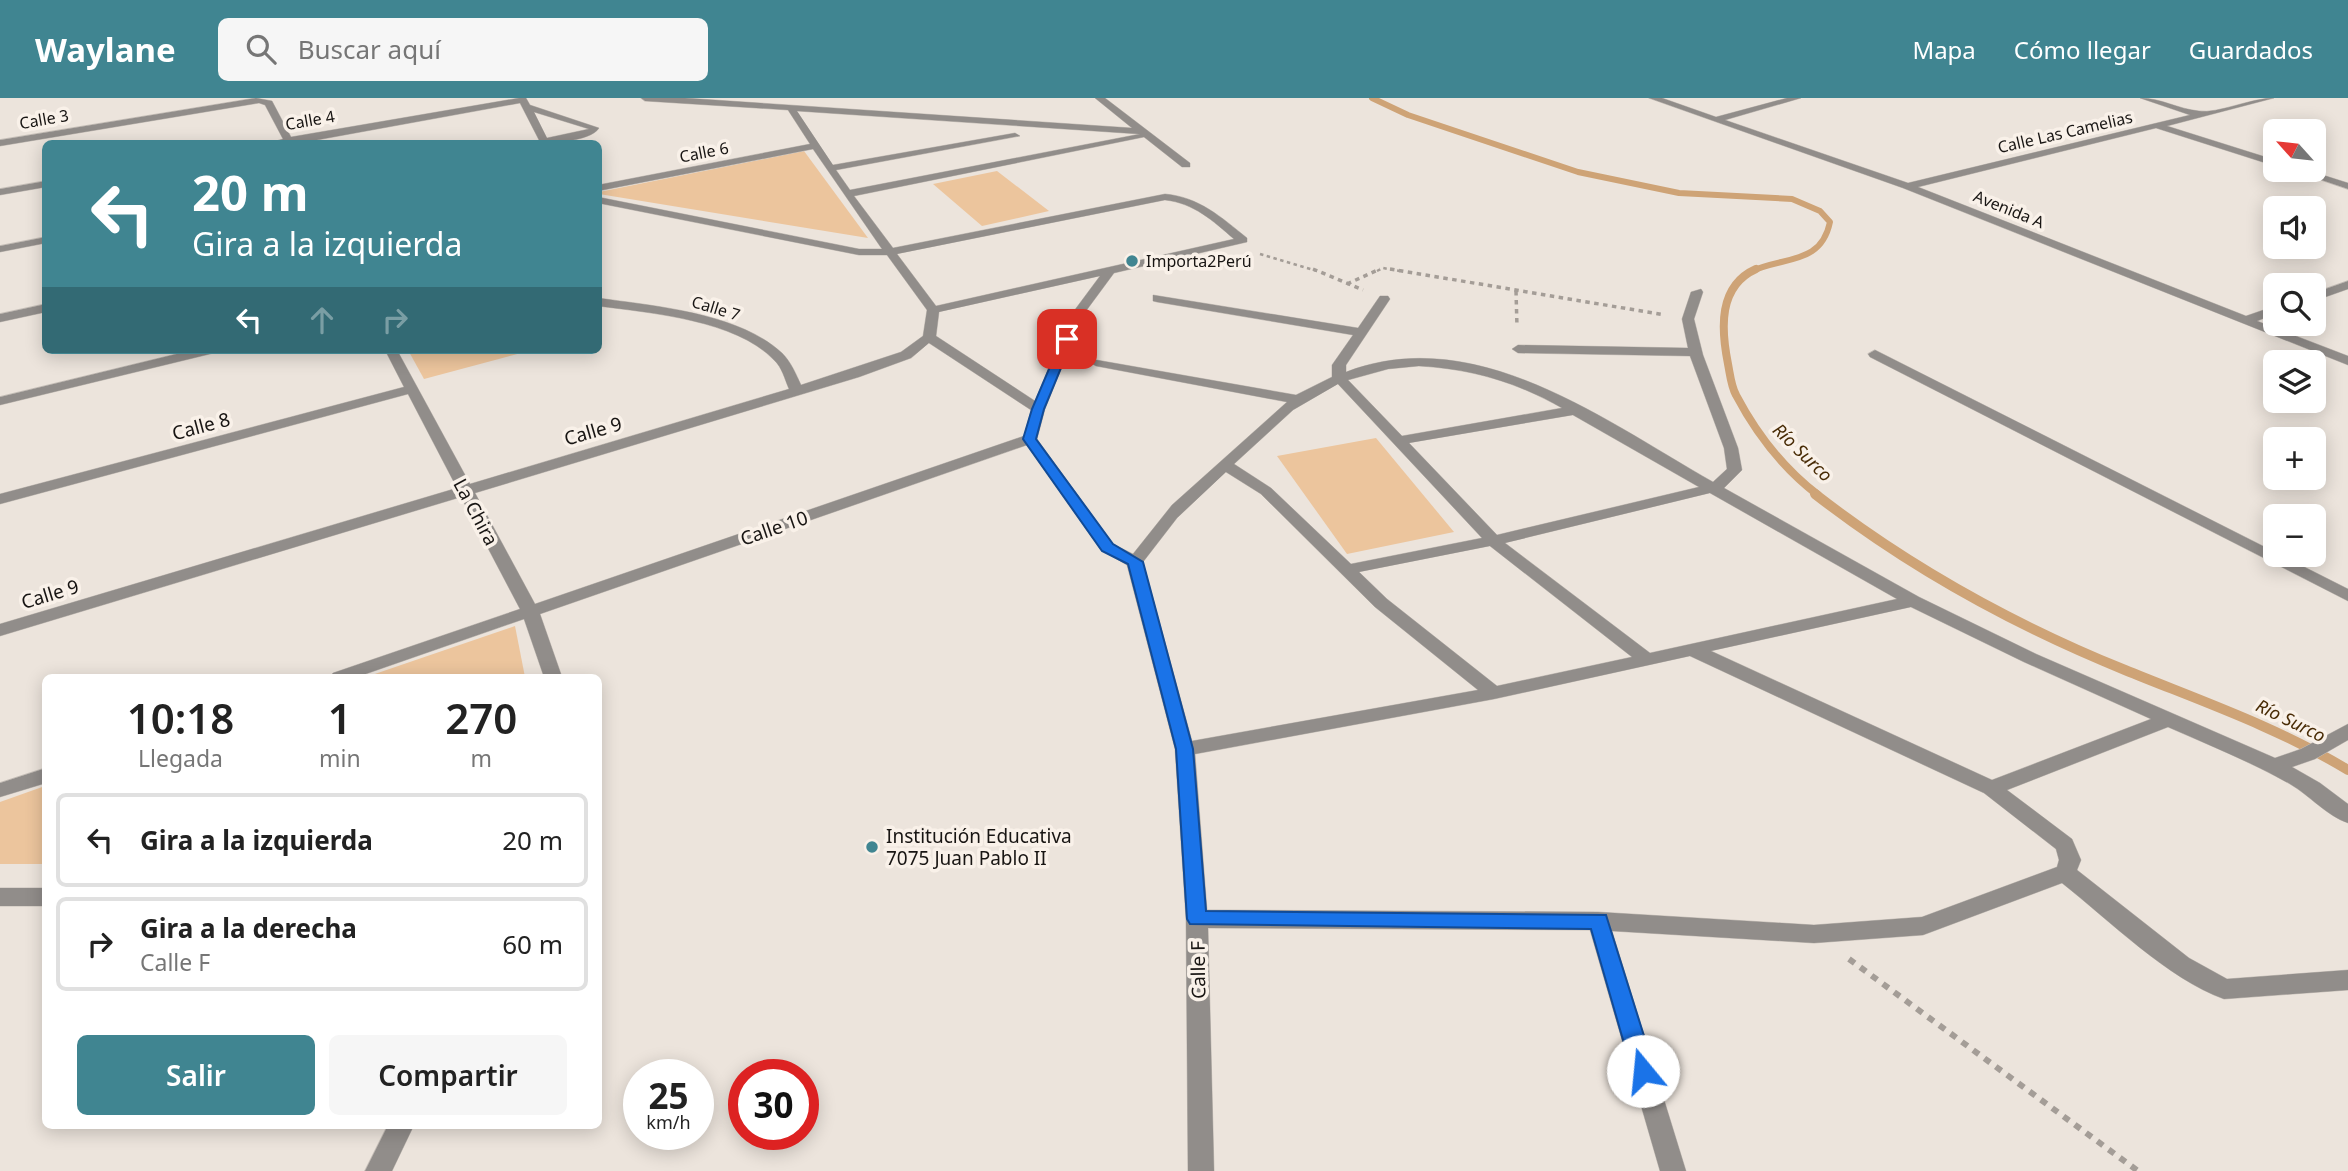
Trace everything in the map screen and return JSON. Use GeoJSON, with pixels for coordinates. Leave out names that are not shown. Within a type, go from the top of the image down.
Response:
{"type":"FeatureCollection","features":[{"type":"Feature","properties":{"kind":"street"},"geometry":{"type":"LineString","coordinates":[[646,98],[1142,133]]}},
{"type":"Feature","properties":{"kind":"street"},"geometry":{"type":"LineString","coordinates":[[1100,98],[1186,165]]}},
{"type":"Feature","properties":{"kind":"street","name":"Avenida A"},"geometry":{"type":"LineString","coordinates":[[1653,98],[1907,186],[2348,360]]}},
{"type":"Feature","properties":{"kind":"street"},"geometry":{"type":"LineString","coordinates":[[1714,120],[1797,98]]}},
{"type":"Feature","properties":{"kind":"street"},"geometry":{"type":"LineString","coordinates":[[2144,98],[2201,115]]}},
{"type":"Feature","properties":{"kind":"street","name":"Calle Las Camelias"},"geometry":{"type":"LineString","coordinates":[[1907,186],[2270,98]]}},
{"type":"Feature","properties":{"kind":"street","name":"Calle 3"},"geometry":{"type":"LineString","coordinates":[[0,143],[260,100],[269,103],[288,140]]}},
{"type":"Feature","properties":{"kind":"street"},"geometry":{"type":"LineString","coordinates":[[524,103],[594,128],[586,134],[551,140]]}},
{"type":"Feature","properties":{"kind":"street"},"geometry":{"type":"LineString","coordinates":[[524,103],[538,140]]}},
{"type":"Feature","properties":{"kind":"street","name":"Calle 4"},"geometry":{"type":"LineString","coordinates":[[301,140],[524,103]]}},
{"type":"Feature","properties":{"kind":"street"},"geometry":{"type":"LineString","coordinates":[[791,108],[846,194],[933,310],[929,337],[1038,409]]}},
{"type":"Feature","properties":{"kind":"street"},"geometry":{"type":"LineString","coordinates":[[2158,126],[2263,159]]}},
{"type":"Feature","properties":{"kind":"street"},"geometry":{"type":"LineString","coordinates":[[846,194],[1142,133]]}},
{"type":"Feature","properties":{"kind":"street"},"geometry":{"type":"LineString","coordinates":[[831,168],[1016,136]]}},
{"type":"Feature","properties":{"kind":"street","name":"Calle 6"},"geometry":{"type":"LineString","coordinates":[[602,187],[816,146]]}},
{"type":"Feature","properties":{"kind":"street"},"geometry":{"type":"LineString","coordinates":[[2326,179],[2348,186]]}},
{"type":"Feature","properties":{"kind":"street"},"geometry":{"type":"LineString","coordinates":[[0,192],[42,185]]}},
{"type":"Feature","properties":{"kind":"street"},"geometry":{"type":"LineString","coordinates":[[602,201],[835,247],[890,252],[1166,195],[1194,202],[1243,240],[933,310]]}},
{"type":"Feature","properties":{"kind":"street"},"geometry":{"type":"LineString","coordinates":[[0,249],[42,241]]}},
{"type":"Feature","properties":{"kind":"street"},"geometry":{"type":"LineString","coordinates":[[1110,270],[1077,315],[1038,409],[1030,439],[1107,547],[1135,562],[1171,515],[1259,432],[1299,400],[1339,378],[1395,364],[1457,362],[1510,376],[1716,487],[1913,601],[2029,658],[2274,766],[2313,788],[2348,815]]}},
{"type":"Feature","properties":{"kind":"street"},"geometry":{"type":"LineString","coordinates":[[2326,293],[2348,285]]}},
{"type":"Feature","properties":{"kind":"street"},"geometry":{"type":"LineString","coordinates":[[1346,570],[1493,541],[1716,487],[1735,470],[1731,448],[1695,352],[1688,319],[1698,292]]}},
{"type":"Feature","properties":{"kind":"street"},"geometry":{"type":"LineString","coordinates":[[1157,298],[1361,332]]}},
{"type":"Feature","properties":{"kind":"street"},"geometry":{"type":"LineString","coordinates":[[1384,299],[1339,365],[1339,378],[1493,541],[1645,658]]}},
{"type":"Feature","properties":{"kind":"street","name":"Calle 7"},"geometry":{"type":"LineString","coordinates":[[602,303],[671,312],[752,337],[780,358],[797,391]]}},
{"type":"Feature","properties":{"kind":"street"},"geometry":{"type":"LineString","coordinates":[[0,318],[42,309]]}},
{"type":"Feature","properties":{"kind":"street"},"geometry":{"type":"LineString","coordinates":[[2247,320],[2263,314]]}},
{"type":"Feature","properties":{"kind":"street","name":"Calle 9"},"geometry":{"type":"LineString","coordinates":[[0,630],[797,391],[906,355],[929,337]]}},
{"type":"Feature","properties":{"kind":"street"},"geometry":{"type":"LineString","coordinates":[[1518,349],[1695,352]]}},
{"type":"Feature","properties":{"kind":"street"},"geometry":{"type":"LineString","coordinates":[[0,401],[193,354]]}},
{"type":"Feature","properties":{"kind":"street","name":"La Chira"},"geometry":{"type":"LineString","coordinates":[[393,354],[531,613],[552,674]]}},
{"type":"Feature","properties":{"kind":"street"},"geometry":{"type":"LineString","coordinates":[[1875,354],[2348,596]]}},
{"type":"Feature","properties":{"kind":"street"},"geometry":{"type":"LineString","coordinates":[[1096,362],[1299,400]]}},
{"type":"Feature","properties":{"kind":"street","name":"Calle 8"},"geometry":{"type":"LineString","coordinates":[[0,499],[412,389]]}},
{"type":"Feature","properties":{"kind":"street"},"geometry":{"type":"LineString","coordinates":[[1398,441],[1576,410]]}},
{"type":"Feature","properties":{"kind":"street","name":"Calle 10"},"geometry":{"type":"LineString","coordinates":[[348,674],[1030,439]]}},
{"type":"Feature","properties":{"kind":"street"},"geometry":{"type":"LineString","coordinates":[[1225,465],[1266,491],[1346,570],[1493,693]]}},
{"type":"Feature","properties":{"kind":"street","name":"Calle F"},"geometry":{"type":"LineString","coordinates":[[1135,562],[1185,749],[1197,919],[1201,1171]]}},
{"type":"Feature","properties":{"kind":"street"},"geometry":{"type":"LineString","coordinates":[[1185,749],[1493,693],[1913,601]]}},
{"type":"Feature","properties":{"kind":"street"},"geometry":{"type":"LineString","coordinates":[[1197,919],[1598,921],[1814,934],[1923,926],[2065,873],[2070,860],[2064,845],[1991,789],[1691,649]]}},
{"type":"Feature","properties":{"kind":"street"},"geometry":{"type":"LineString","coordinates":[[1991,789],[2167,720]]}},
{"type":"Feature","properties":{"kind":"street"},"geometry":{"type":"LineString","coordinates":[[2274,766],[2308,754],[2348,732]]}},
{"type":"Feature","properties":{"kind":"street"},"geometry":{"type":"LineString","coordinates":[[0,790],[42,776]]}},
{"type":"Feature","properties":{"kind":"street"},"geometry":{"type":"LineString","coordinates":[[2065,873],[2181,965],[2224,989],[2348,980]]}},
{"type":"Feature","properties":{"kind":"street"},"geometry":{"type":"LineString","coordinates":[[0,897],[42,897]]}},
{"type":"Feature","properties":{"kind":"street"},"geometry":{"type":"LineString","coordinates":[[1598,921],[1673,1171]]}},
{"type":"Feature","properties":{"kind":"street"},"geometry":{"type":"LineString","coordinates":[[378,1171],[399,1129]]}},
{"type":"Feature","properties":{"kind":"path"},"geometry":{"type":"LineString","coordinates":[[1217,246],[1298,263],[1384,299]]}},
{"type":"Feature","properties":{"kind":"path"},"geometry":{"type":"LineString","coordinates":[[1347,284],[1383,268],[1688,319]]}},
{"type":"Feature","properties":{"kind":"path"},"geometry":{"type":"LineString","coordinates":[[1814,934],[2138,1171]]}},
{"type":"Feature","properties":{"kind":"shaded area"},"geometry":{"type":"Polygon","coordinates":[[[804,151],[868,238],[602,194],[602,191],[804,151]]]}},
{"type":"Feature","properties":{"kind":"shaded area"},"geometry":{"type":"Polygon","coordinates":[[[997,171],[1049,211],[982,226],[933,184],[997,171]]]}},
{"type":"Feature","properties":{"kind":"shaded area"},"geometry":{"type":"Polygon","coordinates":[[[410,354],[517,354],[424,379],[410,354]]]}},
{"type":"Feature","properties":{"kind":"shaded area"},"geometry":{"type":"Polygon","coordinates":[[[1376,438],[1454,532],[1347,554],[1277,456],[1376,438]]]}},
{"type":"Feature","properties":{"kind":"shaded area"},"geometry":{"type":"Polygon","coordinates":[[[515,626],[524,674],[375,674],[515,626]]]}},
{"type":"Feature","properties":{"kind":"shaded area"},"geometry":{"type":"Polygon","coordinates":[[[42,787],[42,864],[0,864],[0,802],[42,787]]]}},
{"type":"Feature","properties":{"kind":"waterway","name":"Río Surco"},"geometry":{"type":"LineString","coordinates":[[1372,98],[1408,115],[1578,172],[1679,193],[1792,199],[1820,211],[1830,222],[1819,246],[1810,252],[1755,270]]}},
{"type":"Feature","properties":{"kind":"waterway","name":"Río Surco"},"geometry":{"type":"LineString","coordinates":[[1755,270],[1735,286],[1725,310],[1724,337],[1732,384],[1744,409],[1772,450],[1818,495]]}},
{"type":"Feature","properties":{"kind":"waterway","name":"Río Surco"},"geometry":{"type":"LineString","coordinates":[[1815,494],[1887,546],[2003,614],[2084,653],[2266,728],[2348,770]]}},
{"type":"Feature","properties":{"kind":"place","name":"Importa2Perú"},"geometry":{"type":"Point","coordinates":[1132,261]}},
{"type":"Feature","properties":{"kind":"place","name":"Institución Educativa 7075 Juan Pablo II"},"geometry":{"type":"Point","coordinates":[872,847]}},
{"type":"Feature","properties":{"kind":"route"},"geometry":{"type":"LineString","coordinates":[[1067,339],[1038,409],[1030,439],[1107,547],[1135,562],[1185,749],[1197,919],[1598,921],[1643,1071]]}}]}
